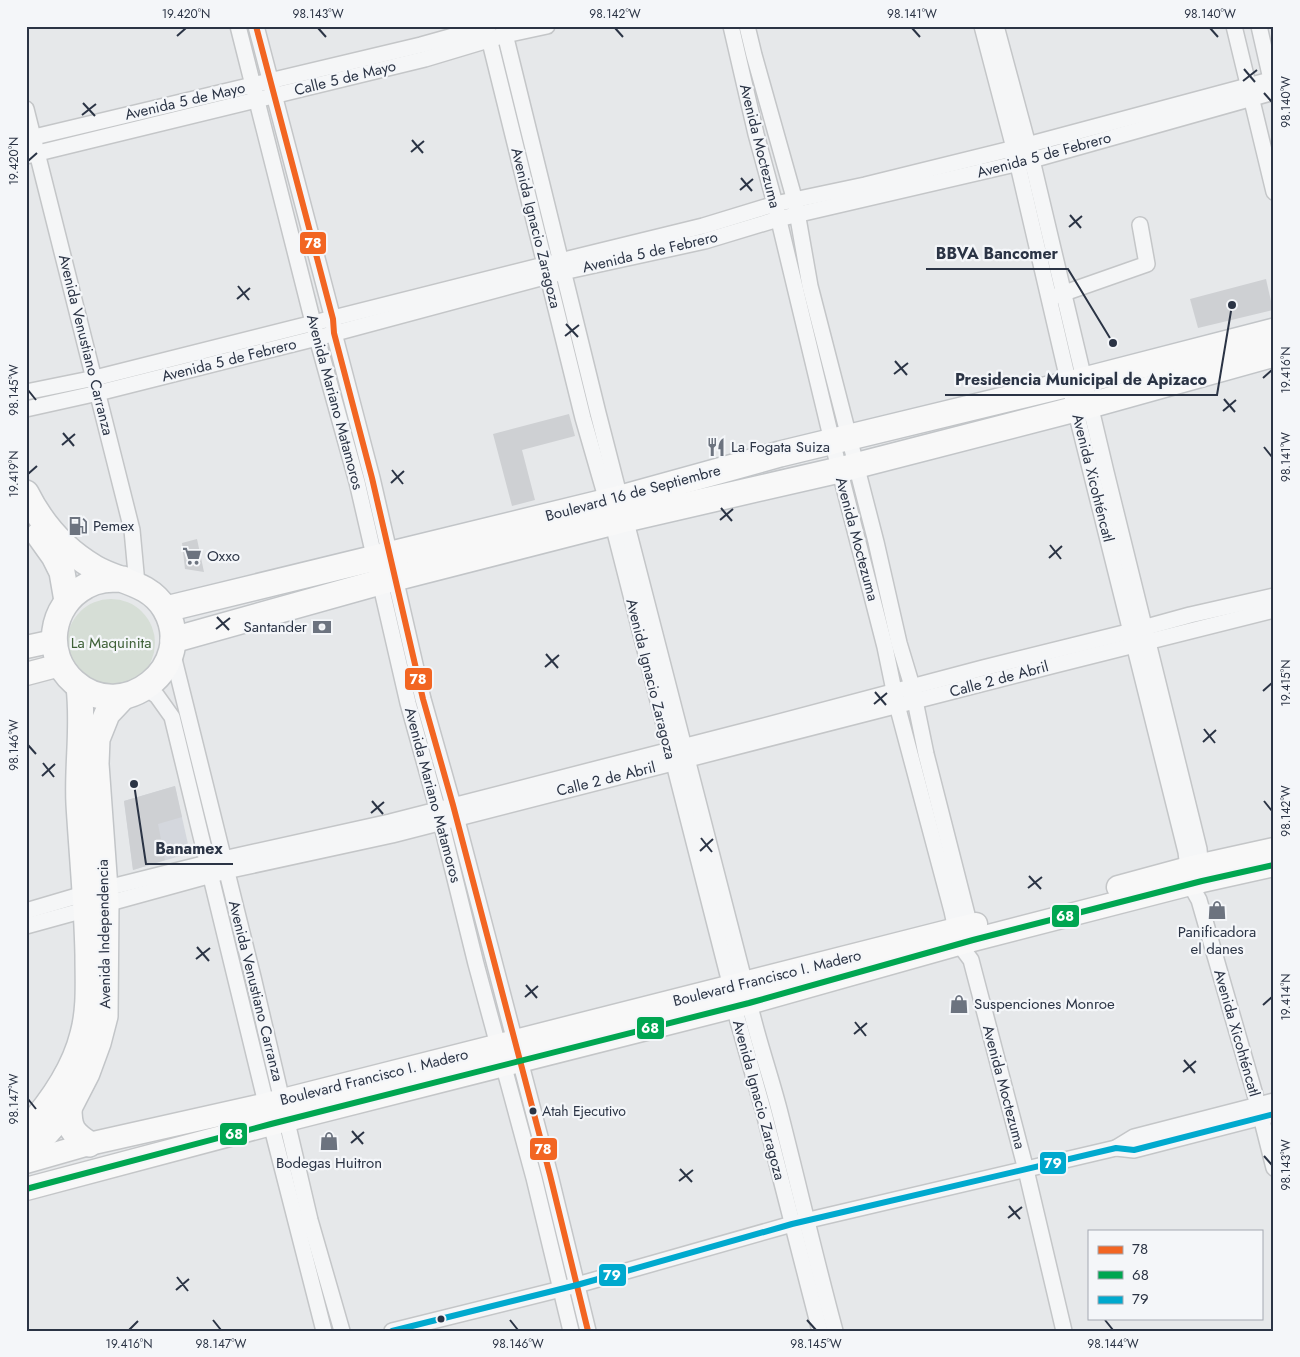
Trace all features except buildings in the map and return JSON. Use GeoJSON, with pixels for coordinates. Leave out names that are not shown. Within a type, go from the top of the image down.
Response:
{"type":"FeatureCollection","features":[{"type":"Feature","properties":{"kind":"main road","name":"Boulevard 16 de Septiembre"},"geometry":{"type":"LineString","coordinates":[[166,610],[385,568],[616,510],[841,440],[1274,331]]}},
{"type":"Feature","properties":{"kind":"main road","name":"Boulevard 16 de Septiembre"},"geometry":{"type":"LineString","coordinates":[[616,510],[848,467],[1083,407],[1274,354]]}},
{"type":"Feature","properties":{"kind":"main road"},"geometry":{"type":"LineString","coordinates":[[26,493],[45,524],[57,539],[76,556],[96,568],[130,582],[148,590],[166,610],[171,624],[172,645],[166,664],[158,677],[146,688],[123,697],[100,696],[79,687],[68,677],[60,665],[54,641],[55,627],[67,602],[81,589],[98,581],[110,579],[130,582]]}},
{"type":"Feature","properties":{"kind":"main road"},"geometry":{"type":"LineString","coordinates":[[26,516],[54,556],[62,572],[67,602]]}},
{"type":"Feature","properties":{"kind":"main road","name":"Boulevard 16 de Septiembre"},"geometry":{"type":"LineString","coordinates":[[172,645],[385,568]]}},
{"type":"Feature","properties":{"kind":"main road"},"geometry":{"type":"LineString","coordinates":[[26,647],[54,641]]}},
{"type":"Feature","properties":{"kind":"main road"},"geometry":{"type":"LineString","coordinates":[[26,674],[60,665]]}},
{"type":"Feature","properties":{"kind":"main road","name":"Avenida Independencia"},"geometry":{"type":"LineString","coordinates":[[26,1156],[69,1108],[87,1073],[105,1016],[96,898],[79,802],[82,708],[79,687]]}},
{"type":"Feature","properties":{"kind":"main road","name":"Avenida Independencia"},"geometry":{"type":"LineString","coordinates":[[26,1131],[47,1108],[66,1077],[83,1035],[89,1001],[96,898],[97,738],[107,714],[123,697]]}},
{"type":"Feature","properties":{"kind":"main road","name":"Boulevard Francisco I. Madero"},"geometry":{"type":"LineString","coordinates":[[1196,880],[1274,848]]}},
{"type":"Feature","properties":{"kind":"main road","name":"Boulevard Francisco I. Madero"},"geometry":{"type":"LineString","coordinates":[[26,1189],[277,1112],[966,940],[1196,880],[1274,865]]}},
{"type":"Feature","properties":{"kind":"main road"},"geometry":{"type":"LineString","coordinates":[[69,1108],[71,1128],[77,1137],[89,1144]]}},
{"type":"Feature","properties":{"kind":"main road","name":"Boulevard Francisco I. Madero"},"geometry":{"type":"LineString","coordinates":[[26,1162],[89,1144],[277,1112]]}},
{"type":"Feature","properties":{"kind":"street","name":"Avenida Mariano Matamoros"},"geometry":{"type":"LineString","coordinates":[[238,26],[316,331],[357,482],[385,568],[423,699],[447,813],[459,895],[476,964],[550,1175],[588,1331]]}},
{"type":"Feature","properties":{"kind":"street","name":"Avenida Mariano Matamoros"},"geometry":{"type":"LineString","coordinates":[[256,26],[372,478],[408,704],[475,892],[493,960],[508,1053],[534,1178],[571,1331]]}},
{"type":"Feature","properties":{"kind":"street","name":"Calle 5 de Mayo"},"geometry":{"type":"LineString","coordinates":[[32,155],[194,115],[256,92],[273,96],[348,70],[423,52],[488,30],[504,31],[547,26]]}},
{"type":"Feature","properties":{"kind":"street","name":"Avenida Moctezuma"},"geometry":{"type":"LineString","coordinates":[[731,26],[776,211],[803,288],[848,467],[860,546],[892,645],[913,694],[926,754],[950,846],[966,940]]}},
{"type":"Feature","properties":{"kind":"street","name":"Avenida Moctezuma"},"geometry":{"type":"LineString","coordinates":[[747,26],[796,208],[803,288]]}},
{"type":"Feature","properties":{"kind":"street","name":"Avenida Xicohténcatl"},"geometry":{"type":"LineString","coordinates":[[982,26],[1001,70]]}},
{"type":"Feature","properties":{"kind":"street","name":"Avenida Xicohténcatl"},"geometry":{"type":"LineString","coordinates":[[996,26],[1001,70],[1039,220],[1099,474],[1177,787],[1199,849],[1196,880],[1264,1112],[1274,1168]]}},
{"type":"Feature","properties":{"kind":"street"},"geometry":{"type":"LineString","coordinates":[[1234,26],[1274,192]]}},
{"type":"Feature","properties":{"kind":"street"},"geometry":{"type":"LineString","coordinates":[[1259,26],[1273,87]]}},
{"type":"Feature","properties":{"kind":"street","name":"Avenida Ignacio Zaragoza"},"geometry":{"type":"LineString","coordinates":[[488,30],[583,418],[616,510],[686,752],[712,850],[740,995]]}},
{"type":"Feature","properties":{"kind":"street","name":"Avenida Ignacio Zaragoza"},"geometry":{"type":"LineString","coordinates":[[504,31],[598,413],[616,510],[671,756],[696,855],[740,995],[771,1111],[799,1223],[820,1331]]}},
{"type":"Feature","properties":{"kind":"street"},"geometry":{"type":"LineString","coordinates":[[739,60],[754,56]]}},
{"type":"Feature","properties":{"kind":"street","name":"Avenida 5 de Mayo"},"geometry":{"type":"LineString","coordinates":[[30,138],[190,100],[256,92],[269,80],[348,70]]}},
{"type":"Feature","properties":{"kind":"street","name":"Avenida 5 de Febrero"},"geometry":{"type":"LineString","coordinates":[[866,192],[933,167],[1021,147],[1100,132],[1250,91],[1273,87]]}},
{"type":"Feature","properties":{"kind":"street"},"geometry":{"type":"LineString","coordinates":[[190,100],[194,115]]}},
{"type":"Feature","properties":{"kind":"street","name":"Avenida Venustiano Carranza"},"geometry":{"type":"LineString","coordinates":[[26,109],[32,155],[96,386],[132,530],[130,582]]}},
{"type":"Feature","properties":{"kind":"street"},"geometry":{"type":"LineString","coordinates":[[119,117],[122,133]]}},
{"type":"Feature","properties":{"kind":"street"},"geometry":{"type":"LineString","coordinates":[[756,134],[774,130]]}},
{"type":"Feature","properties":{"kind":"street","name":"Avenida 5 de Febrero"},"geometry":{"type":"LineString","coordinates":[[26,409],[96,386],[316,331],[562,266],[704,234],[776,211],[866,192],[936,183],[1024,162],[1100,132]]}},
{"type":"Feature","properties":{"kind":"street"},"geometry":{"type":"LineString","coordinates":[[933,167],[936,183]]}},
{"type":"Feature","properties":{"kind":"street"},"geometry":{"type":"LineString","coordinates":[[287,216],[304,211]]}},
{"type":"Feature","properties":{"kind":"street"},"geometry":{"type":"LineString","coordinates":[[1056,296],[1147,264],[1140,225]]}},
{"type":"Feature","properties":{"kind":"street"},"geometry":{"type":"LineString","coordinates":[[568,352],[583,348]]}},
{"type":"Feature","properties":{"kind":"street","name":"Avenida 5 de Febrero"},"geometry":{"type":"LineString","coordinates":[[26,392],[96,386]]}},
{"type":"Feature","properties":{"kind":"street"},"geometry":{"type":"LineString","coordinates":[[583,418],[598,413]]}},
{"type":"Feature","properties":{"kind":"street","name":"Avenida Moctezuma"},"geometry":{"type":"LineString","coordinates":[[848,467],[876,542],[892,645],[895,698],[935,850],[966,940],[1026,1170],[1064,1331]]}},
{"type":"Feature","properties":{"kind":"street"},"geometry":{"type":"LineString","coordinates":[[357,482],[372,478]]}},
{"type":"Feature","properties":{"kind":"street"},"geometry":{"type":"LineString","coordinates":[[860,546],[876,542]]}},
{"type":"Feature","properties":{"kind":"street","name":"Calle 2 de Abril"},"geometry":{"type":"LineString","coordinates":[[913,694],[983,668],[1053,658],[1140,637],[1240,611],[1274,596]]}},
{"type":"Feature","properties":{"kind":"street","name":"Calle 2 de Abril"},"geometry":{"type":"LineString","coordinates":[[1240,611],[1274,610]]}},
{"type":"Feature","properties":{"kind":"street","name":"Avenida Venustiano Carranza"},"geometry":{"type":"LineString","coordinates":[[172,645],[224,865],[253,977],[277,1112]]}},
{"type":"Feature","properties":{"kind":"street","name":"Calle 2 de Abril"},"geometry":{"type":"LineString","coordinates":[[26,911],[96,898],[224,865],[391,828],[895,698],[985,683],[1053,658]]}},
{"type":"Feature","properties":{"kind":"street"},"geometry":{"type":"LineString","coordinates":[[983,668],[985,683]]}},
{"type":"Feature","properties":{"kind":"street","name":"Avenida Venustiano Carranza"},"geometry":{"type":"LineString","coordinates":[[146,688],[157,696],[172,717],[237,982],[277,1112],[304,1222],[324,1331]]}},
{"type":"Feature","properties":{"kind":"street"},"geometry":{"type":"LineString","coordinates":[[408,704],[423,699]]}},
{"type":"Feature","properties":{"kind":"street"},"geometry":{"type":"LineString","coordinates":[[911,757],[926,754]]}},
{"type":"Feature","properties":{"kind":"street"},"geometry":{"type":"LineString","coordinates":[[935,850],[950,846]]}},
{"type":"Feature","properties":{"kind":"street"},"geometry":{"type":"LineString","coordinates":[[696,855],[712,850]]}},
{"type":"Feature","properties":{"kind":"street"},"geometry":{"type":"LineString","coordinates":[[459,895],[475,892]]}},
{"type":"Feature","properties":{"kind":"street","name":"Calle 2 de Abril"},"geometry":{"type":"LineString","coordinates":[[26,926],[96,898]]}},
{"type":"Feature","properties":{"kind":"street"},"geometry":{"type":"LineString","coordinates":[[476,964],[493,960]]}},
{"type":"Feature","properties":{"kind":"street"},"geometry":{"type":"LineString","coordinates":[[237,982],[253,977]]}},
{"type":"Feature","properties":{"kind":"street"},"geometry":{"type":"LineString","coordinates":[[392,1331],[560,1290],[799,1223],[1116,1148],[1134,1150],[1264,1112],[1274,1101]]}},
{"type":"Feature","properties":{"kind":"street","name":"Avenida Venustiano Carranza"},"geometry":{"type":"LineString","coordinates":[[304,1222],[342,1331]]}},
{"type":"Feature","properties":{"kind":"street","name":"Avenida Ignacio Zaragoza"},"geometry":{"type":"LineString","coordinates":[[799,1223],[835,1331]]}},
{"type":"Feature","properties":{"kind":"shaded area"},"geometry":{"type":"Polygon","coordinates":[[[175,786],[190,853],[133,870],[124,801],[175,786]]]}},
{"type":"Feature","properties":{"kind":"green space","name":"La Maquinita"},"geometry":{"type":"Polygon","coordinates":[[[111,599],[128,603],[142,612],[151,626],[155,643],[151,660],[142,674],[128,683],[111,687],[94,683],[80,674],[71,660],[67,643],[71,626],[80,612],[94,603],[111,599]]]}},
{"type":"Feature","properties":{"kind":"transit line","name":"78"},"geometry":{"type":"LineString","coordinates":[[256,26],[333,319],[334,333],[372,478],[423,699],[453,805],[550,1175],[588,1331]]}},
{"type":"Feature","properties":{"kind":"transit line","name":"68"},"geometry":{"type":"LineString","coordinates":[[26,1189],[271,1124],[749,1003],[973,940],[1202,881],[1274,865]]}},
{"type":"Feature","properties":{"kind":"transit line","name":"79"},"geometry":{"type":"LineString","coordinates":[[392,1331],[577,1285],[792,1224],[1116,1148],[1134,1150],[1274,1114]]}},
{"type":"Feature","properties":{"kind":"place","name":"Presidencia Municipal de Apizaco"},"geometry":{"type":"Point","coordinates":[1232,305]}},
{"type":"Feature","properties":{"kind":"place","name":"BBVA Bancomer"},"geometry":{"type":"Point","coordinates":[1113,343]}},
{"type":"Feature","properties":{"kind":"place","name":"La Fogata Suiza"},"geometry":{"type":"Point","coordinates":[716,447]}},
{"type":"Feature","properties":{"kind":"place","name":"Pemex"},"geometry":{"type":"Point","coordinates":[78,526]}},
{"type":"Feature","properties":{"kind":"place","name":"Oxxo"},"geometry":{"type":"Point","coordinates":[192,556]}},
{"type":"Feature","properties":{"kind":"place","name":"Santander"},"geometry":{"type":"Point","coordinates":[322,627]}},
{"type":"Feature","properties":{"kind":"place","name":"Banamex"},"geometry":{"type":"Point","coordinates":[134,784]}},
{"type":"Feature","properties":{"kind":"place","name":"Panificadora el danes"},"geometry":{"type":"Point","coordinates":[1217,910]}},
{"type":"Feature","properties":{"kind":"place","name":"Suspenciones Monroe"},"geometry":{"type":"Point","coordinates":[959,1004]}},
{"type":"Feature","properties":{"kind":"place","name":"Atah Ejecutivo"},"geometry":{"type":"Point","coordinates":[533,1111]}},
{"type":"Feature","properties":{"kind":"place","name":"Bodegas Huitron"},"geometry":{"type":"Point","coordinates":[329,1141]}}]}
